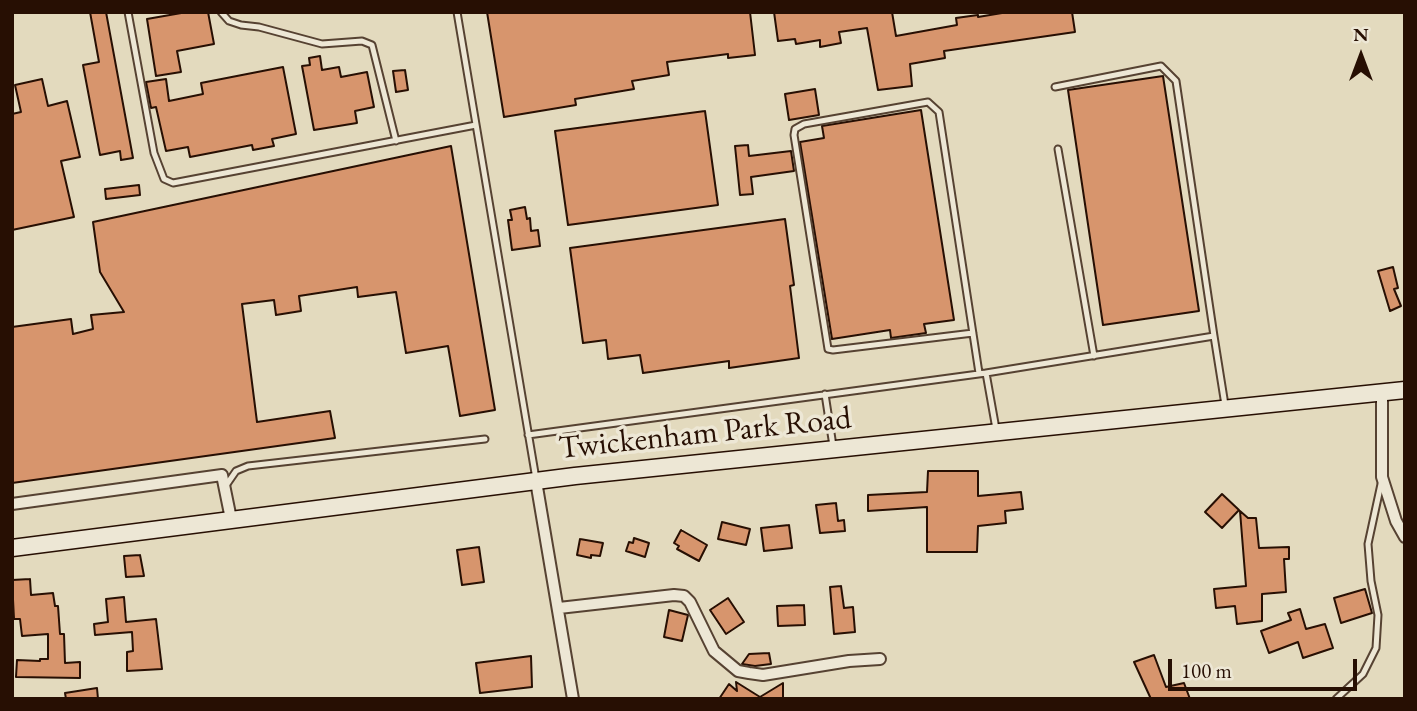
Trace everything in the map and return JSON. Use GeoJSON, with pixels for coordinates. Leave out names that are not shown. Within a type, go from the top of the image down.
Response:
{"type":"FeatureCollection","features":[{"type":"Feature","properties":{"kind":"main road","name":"Twickenham Park Road"},"geometry":{"type":"LineString","coordinates":[[12,548],[536,481],[1405,390]]}},
{"type":"Feature","properties":{"kind":"street"},"geometry":{"type":"LineString","coordinates":[[1382,392],[1382,477],[1396,522],[1405,537]]}},
{"type":"Feature","properties":{"kind":"street"},"geometry":{"type":"LineString","coordinates":[[12,504],[222,475],[231,519]]}},
{"type":"Feature","properties":{"kind":"street"},"geometry":{"type":"LineString","coordinates":[[536,481],[573,699]]}},
{"type":"Feature","properties":{"kind":"street"},"geometry":{"type":"LineString","coordinates":[[559,608],[674,594],[684,596],[690,602],[714,651],[738,671],[749,673],[763,675],[849,661],[880,659]]}},
{"type":"Feature","properties":{"kind":"lane"},"geometry":{"type":"LineString","coordinates":[[128,12],[154,153],[164,179],[173,183],[476,125]]}},
{"type":"Feature","properties":{"kind":"lane"},"geometry":{"type":"LineString","coordinates":[[221,12],[229,21],[241,25],[259,27],[322,44],[362,41],[372,45],[396,141]]}},
{"type":"Feature","properties":{"kind":"lane"},"geometry":{"type":"LineString","coordinates":[[457,12],[536,481]]}},
{"type":"Feature","properties":{"kind":"lane"},"geometry":{"type":"LineString","coordinates":[[1055,87],[1161,66],[1176,81],[1226,408]]}},
{"type":"Feature","properties":{"kind":"lane"},"geometry":{"type":"LineString","coordinates":[[973,333],[828,349],[795,129],[804,124],[928,102],[939,112],[973,333],[996,432]]}},
{"type":"Feature","properties":{"kind":"lane"},"geometry":{"type":"LineString","coordinates":[[1058,149],[1094,356]]}},
{"type":"Feature","properties":{"kind":"lane"},"geometry":{"type":"LineString","coordinates":[[528,435],[982,373],[1213,336]]}},
{"type":"Feature","properties":{"kind":"lane"},"geometry":{"type":"LineString","coordinates":[[825,394],[834,449]]}},
{"type":"Feature","properties":{"kind":"lane"},"geometry":{"type":"LineString","coordinates":[[225,490],[236,471],[248,467],[485,439]]}},
{"type":"Feature","properties":{"kind":"lane"},"geometry":{"type":"LineString","coordinates":[[1336,699],[1363,674],[1376,648],[1378,615],[1371,581],[1368,544],[1382,477]]}},
{"type":"Feature","properties":{"kind":"building"},"geometry":{"type":"Polygon","coordinates":[[[90,12],[106,12],[133,158],[121,160],[120,151],[100,155],[83,65],[99,62],[90,12]]]}},
{"type":"Feature","properties":{"kind":"building"},"geometry":{"type":"Polygon","coordinates":[[[187,12],[208,12],[214,44],[177,51],[181,72],[156,76],[147,19],[187,12]]]}},
{"type":"Feature","properties":{"kind":"building"},"geometry":{"type":"Polygon","coordinates":[[[487,12],[750,12],[755,55],[728,58],[728,54],[667,62],[669,75],[632,81],[634,89],[575,99],[576,105],[504,117],[487,12]]]}},
{"type":"Feature","properties":{"kind":"building"},"geometry":{"type":"Polygon","coordinates":[[[774,12],[892,12],[896,36],[957,25],[956,18],[978,15],[1072,12],[1075,32],[944,51],[945,58],[910,64],[912,86],[878,90],[867,28],[839,32],[841,43],[820,47],[820,40],[796,44],[795,39],[778,41],[774,12]]]}},
{"type":"Feature","properties":{"kind":"building"},"geometry":{"type":"Polygon","coordinates":[[[320,56],[322,70],[339,67],[341,77],[367,72],[374,107],[355,111],[357,123],[314,130],[302,66],[310,65],[309,58],[320,56]]]}},
{"type":"Feature","properties":{"kind":"building"},"geometry":{"type":"Polygon","coordinates":[[[283,67],[296,134],[272,139],[274,146],[253,150],[252,145],[190,157],[188,147],[166,151],[156,107],[151,108],[146,82],[166,79],[169,101],[203,94],[201,83],[283,67]]]}},
{"type":"Feature","properties":{"kind":"building"},"geometry":{"type":"Polygon","coordinates":[[[405,70],[408,90],[396,92],[393,71],[405,70]]]}},
{"type":"Feature","properties":{"kind":"building"},"geometry":{"type":"Polygon","coordinates":[[[1163,76],[1199,311],[1103,325],[1068,90],[1163,76]]]}},
{"type":"Feature","properties":{"kind":"building"},"geometry":{"type":"Polygon","coordinates":[[[42,79],[48,106],[67,101],[80,157],[61,161],[74,217],[12,230],[12,114],[21,112],[15,85],[42,79]]]}},
{"type":"Feature","properties":{"kind":"building"},"geometry":{"type":"Polygon","coordinates":[[[815,89],[819,115],[789,120],[785,94],[815,89]]]}},
{"type":"Feature","properties":{"kind":"building"},"geometry":{"type":"Polygon","coordinates":[[[921,110],[954,320],[924,324],[926,333],[891,338],[890,330],[832,339],[800,142],[824,138],[822,126],[921,110]]]}},
{"type":"Feature","properties":{"kind":"building"},"geometry":{"type":"Polygon","coordinates":[[[705,111],[718,205],[568,225],[555,131],[705,111]]]}},
{"type":"Feature","properties":{"kind":"building"},"geometry":{"type":"Polygon","coordinates":[[[748,145],[749,156],[791,151],[794,171],[751,177],[753,194],[740,195],[735,146],[748,145]]]}},
{"type":"Feature","properties":{"kind":"building"},"geometry":{"type":"Polygon","coordinates":[[[451,146],[495,410],[460,416],[448,346],[406,353],[396,292],[358,297],[357,287],[299,296],[301,311],[276,315],[274,300],[242,304],[257,422],[330,411],[335,438],[12,483],[12,327],[71,319],[73,334],[93,329],[91,315],[124,312],[100,272],[93,222],[451,146]]]}},
{"type":"Feature","properties":{"kind":"building"},"geometry":{"type":"Polygon","coordinates":[[[139,185],[140,195],[106,199],[105,189],[139,185]]]}},
{"type":"Feature","properties":{"kind":"building"},"geometry":{"type":"Polygon","coordinates":[[[525,207],[527,219],[530,218],[531,231],[538,230],[540,246],[512,250],[508,220],[512,220],[510,210],[525,207]]]}},
{"type":"Feature","properties":{"kind":"building"},"geometry":{"type":"Polygon","coordinates":[[[785,219],[794,285],[790,286],[799,358],[729,368],[729,361],[643,373],[640,355],[608,359],[606,340],[583,343],[570,248],[785,219]]]}},
{"type":"Feature","properties":{"kind":"building"},"geometry":{"type":"Polygon","coordinates":[[[1393,267],[1398,288],[1394,289],[1401,306],[1390,311],[1378,271],[1393,267]]]}},
{"type":"Feature","properties":{"kind":"building"},"geometry":{"type":"Polygon","coordinates":[[[928,471],[978,471],[978,496],[1021,492],[1023,509],[1005,511],[1006,523],[978,526],[977,552],[927,552],[927,507],[868,511],[868,495],[927,492],[928,471]]]}},
{"type":"Feature","properties":{"kind":"building"},"geometry":{"type":"Polygon","coordinates":[[[1222,494],[1239,510],[1222,528],[1205,512],[1222,494]]]}},
{"type":"Feature","properties":{"kind":"building"},"geometry":{"type":"Polygon","coordinates":[[[836,503],[838,521],[844,520],[845,531],[820,533],[816,505],[836,503]]]}},
{"type":"Feature","properties":{"kind":"building"},"geometry":{"type":"Polygon","coordinates":[[[1240,511],[1248,518],[1256,518],[1259,548],[1289,547],[1289,559],[1284,559],[1286,592],[1262,594],[1262,621],[1237,624],[1235,606],[1216,608],[1214,589],[1246,586],[1240,511]]]}},
{"type":"Feature","properties":{"kind":"building"},"geometry":{"type":"Polygon","coordinates":[[[722,522],[750,529],[746,545],[718,539],[722,522]]]}},
{"type":"Feature","properties":{"kind":"building"},"geometry":{"type":"Polygon","coordinates":[[[789,525],[792,548],[764,551],[761,528],[789,525]]]}},
{"type":"Feature","properties":{"kind":"building"},"geometry":{"type":"Polygon","coordinates":[[[681,530],[707,545],[699,561],[677,549],[679,546],[674,543],[681,530]]]}},
{"type":"Feature","properties":{"kind":"building"},"geometry":{"type":"Polygon","coordinates":[[[634,538],[649,543],[645,557],[626,551],[629,542],[633,543],[634,538]]]}},
{"type":"Feature","properties":{"kind":"building"},"geometry":{"type":"Polygon","coordinates":[[[580,539],[603,543],[600,556],[591,555],[591,558],[577,555],[580,539]]]}},
{"type":"Feature","properties":{"kind":"building"},"geometry":{"type":"Polygon","coordinates":[[[479,547],[484,582],[462,585],[457,550],[479,547]]]}},
{"type":"Feature","properties":{"kind":"building"},"geometry":{"type":"Polygon","coordinates":[[[140,555],[144,576],[126,577],[124,556],[140,555]]]}},
{"type":"Feature","properties":{"kind":"building"},"geometry":{"type":"Polygon","coordinates":[[[30,579],[31,595],[53,593],[55,606],[58,606],[60,634],[64,634],[65,663],[80,662],[80,678],[16,677],[17,660],[48,659],[48,634],[22,636],[20,619],[14,619],[12,580],[30,579]]]}},
{"type":"Feature","properties":{"kind":"building"},"geometry":{"type":"Polygon","coordinates":[[[841,586],[844,608],[853,607],[855,632],[834,634],[830,587],[841,586]]]}},
{"type":"Feature","properties":{"kind":"building"},"geometry":{"type":"Polygon","coordinates":[[[1365,589],[1372,613],[1341,623],[1334,598],[1365,589]]]}},
{"type":"Feature","properties":{"kind":"building"},"geometry":{"type":"Polygon","coordinates":[[[124,597],[126,622],[156,619],[162,669],[127,671],[127,652],[133,651],[132,632],[95,635],[94,624],[108,622],[106,599],[124,597]]]}},
{"type":"Feature","properties":{"kind":"building"},"geometry":{"type":"Polygon","coordinates":[[[728,598],[744,622],[726,634],[710,610],[728,598]]]}},
{"type":"Feature","properties":{"kind":"building"},"geometry":{"type":"Polygon","coordinates":[[[804,605],[805,625],[778,626],[777,606],[804,605]]]}},
{"type":"Feature","properties":{"kind":"building"},"geometry":{"type":"Polygon","coordinates":[[[1300,609],[1306,629],[1325,624],[1333,648],[1303,658],[1298,642],[1269,653],[1261,631],[1291,620],[1288,613],[1300,609]]]}},
{"type":"Feature","properties":{"kind":"building"},"geometry":{"type":"Polygon","coordinates":[[[669,610],[688,615],[682,641],[664,637],[669,610]]]}},
{"type":"Feature","properties":{"kind":"building"},"geometry":{"type":"Polygon","coordinates":[[[769,653],[771,664],[742,664],[749,654],[769,653]]]}},
{"type":"Feature","properties":{"kind":"building"},"geometry":{"type":"Polygon","coordinates":[[[1154,655],[1166,687],[1184,683],[1190,699],[1151,699],[1134,662],[1154,655]]]}},
{"type":"Feature","properties":{"kind":"building"},"geometry":{"type":"Polygon","coordinates":[[[531,656],[532,687],[480,693],[476,663],[531,656]]]}},
{"type":"Feature","properties":{"kind":"building"},"geometry":{"type":"Polygon","coordinates":[[[736,682],[760,697],[783,683],[783,699],[719,699],[729,684],[737,691],[736,682]]]}},
{"type":"Feature","properties":{"kind":"building"},"geometry":{"type":"Polygon","coordinates":[[[97,688],[98,699],[66,699],[65,693],[97,688]]]}}]}
